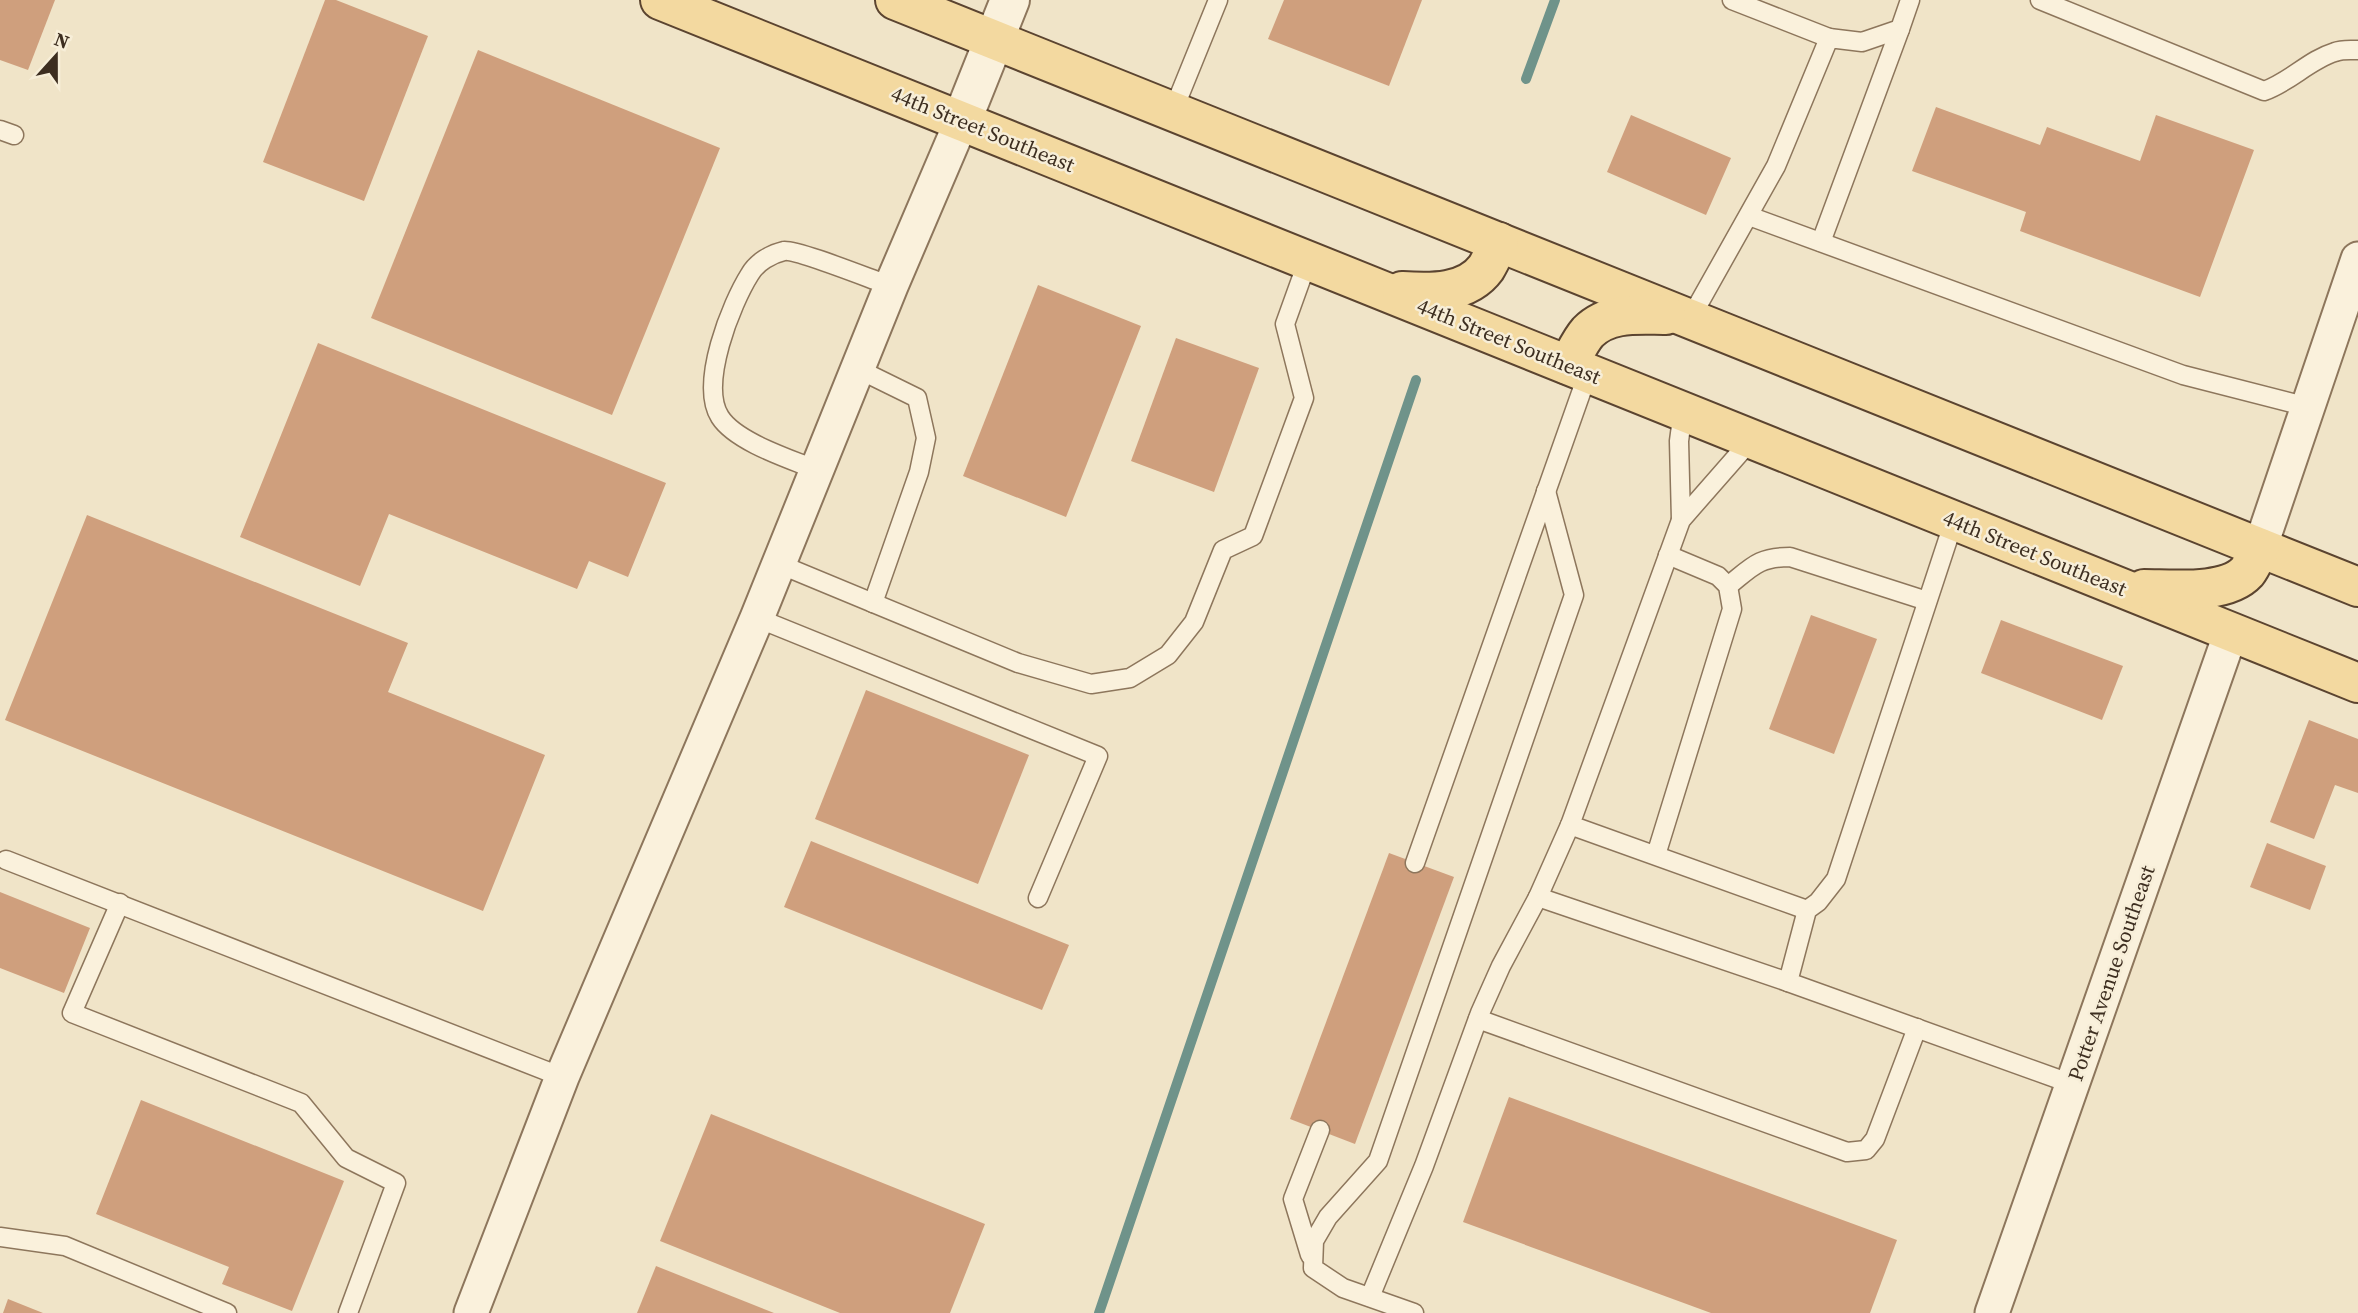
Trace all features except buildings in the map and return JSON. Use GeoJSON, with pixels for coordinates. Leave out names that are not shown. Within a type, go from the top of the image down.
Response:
{"type":"FeatureCollection","features":[{"type":"Feature","properties":{"kind":"main road","name":"44th Street Southeast"},"geometry":{"type":"LineString","coordinates":[[660,0],[2358,683]]}},
{"type":"Feature","properties":{"kind":"main road"},"geometry":{"type":"LineString","coordinates":[[895,0],[2358,587]]}},
{"type":"Feature","properties":{"kind":"main road"},"geometry":{"type":"LineString","coordinates":[[1382,290],[1430,293],[1462,287],[1485,270],[1499,242]]}},
{"type":"Feature","properties":{"kind":"main road"},"geometry":{"type":"LineString","coordinates":[[1578,369],[1587,333],[1606,319],[1629,315],[1684,317]]}},
{"type":"Feature","properties":{"kind":"main road"},"geometry":{"type":"LineString","coordinates":[[2121,588],[2195,590],[2226,584],[2246,573],[2260,548]]}},
{"type":"Feature","properties":{"kind":"street"},"geometry":{"type":"LineString","coordinates":[[471,1313],[562,1077],[757,618],[1010,0]]}},
{"type":"Feature","properties":{"kind":"street"},"geometry":{"type":"LineString","coordinates":[[2260,548],[2358,259]]}},
{"type":"Feature","properties":{"kind":"street","name":"Potter Avenue Southeast"},"geometry":{"type":"LineString","coordinates":[[1992,1313],[2231,632]]}},
{"type":"Feature","properties":{"kind":"lane"},"geometry":{"type":"LineString","coordinates":[[1172,111],[1219,0]]}},
{"type":"Feature","properties":{"kind":"lane"},"geometry":{"type":"LineString","coordinates":[[1732,0],[1829,38],[1862,42],[1900,29]]}},
{"type":"Feature","properties":{"kind":"lane"},"geometry":{"type":"LineString","coordinates":[[1821,242],[1910,0]]}},
{"type":"Feature","properties":{"kind":"lane"},"geometry":{"type":"LineString","coordinates":[[2039,0],[2264,91],[2280,85],[2307,66],[2336,51],[2358,50]]}},
{"type":"Feature","properties":{"kind":"lane"},"geometry":{"type":"LineString","coordinates":[[1684,317],[1749,216],[1776,166],[1829,38]]}},
{"type":"Feature","properties":{"kind":"lane"},"geometry":{"type":"LineString","coordinates":[[1749,216],[2183,375],[2308,407]]}},
{"type":"Feature","properties":{"kind":"lane"},"geometry":{"type":"LineString","coordinates":[[817,470],[742,438],[719,416],[712,388],[724,330],[751,273],[770,255],[788,250],[891,286]]}},
{"type":"Feature","properties":{"kind":"lane"},"geometry":{"type":"LineString","coordinates":[[779,564],[1018,663],[1091,684],[1130,678],[1168,655],[1194,622],[1223,550],[1253,536],[1304,398],[1285,324],[1308,260]]}},
{"type":"Feature","properties":{"kind":"lane"},"geometry":{"type":"LineString","coordinates":[[858,369],[917,398],[926,438],[919,472],[873,603]]}},
{"type":"Feature","properties":{"kind":"lane"},"geometry":{"type":"LineString","coordinates":[[1415,863],[1546,491],[1578,369]]}},
{"type":"Feature","properties":{"kind":"lane"},"geometry":{"type":"LineString","coordinates":[[1681,520],[1679,442],[1683,411]]}},
{"type":"Feature","properties":{"kind":"lane"},"geometry":{"type":"LineString","coordinates":[[1370,1297],[1424,1166],[1478,1019],[1570,825],[1681,520],[1752,439]]}},
{"type":"Feature","properties":{"kind":"lane"},"geometry":{"type":"LineString","coordinates":[[1313,1268],[1314,1241],[1328,1217],[1378,1161],[1574,595],[1546,491]]}},
{"type":"Feature","properties":{"kind":"lane"},"geometry":{"type":"LineString","coordinates":[[1787,982],[1807,910],[1818,902],[1836,879],[1954,521]]}},
{"type":"Feature","properties":{"kind":"lane"},"geometry":{"type":"LineString","coordinates":[[1656,855],[1731,609],[1728,586],[1718,576],[1668,555]]}},
{"type":"Feature","properties":{"kind":"lane"},"geometry":{"type":"LineString","coordinates":[[1728,586],[1758,562],[1769,557],[1790,557],[1927,601]]}},
{"type":"Feature","properties":{"kind":"lane"},"geometry":{"type":"LineString","coordinates":[[757,618],[1098,756],[1038,898]]}},
{"type":"Feature","properties":{"kind":"lane"},"geometry":{"type":"LineString","coordinates":[[1570,825],[1807,910]]}},
{"type":"Feature","properties":{"kind":"lane"},"geometry":{"type":"LineString","coordinates":[[6,860],[120,902],[562,1077]]}},
{"type":"Feature","properties":{"kind":"lane"},"geometry":{"type":"LineString","coordinates":[[1538,897],[2072,1084]]}},
{"type":"Feature","properties":{"kind":"lane"},"geometry":{"type":"LineString","coordinates":[[120,902],[72,1013],[301,1103],[346,1158],[396,1183],[348,1313]]}},
{"type":"Feature","properties":{"kind":"lane"},"geometry":{"type":"LineString","coordinates":[[1478,1019],[1847,1152],[1866,1150],[1875,1139],[1917,1028]]}},
{"type":"Feature","properties":{"kind":"lane"},"geometry":{"type":"LineString","coordinates":[[1320,1130],[1293,1199],[1313,1268],[1343,1288],[1414,1313]]}},
{"type":"Feature","properties":{"kind":"lane"},"geometry":{"type":"LineString","coordinates":[[0,1237],[65,1246],[227,1313]]}},
{"type":"Feature","properties":{"kind":"waterway"},"geometry":{"type":"LineString","coordinates":[[1526,79],[1555,0]]}},
{"type":"Feature","properties":{"kind":"waterway"},"geometry":{"type":"LineString","coordinates":[[1099,1313],[1416,380]]}}]}
